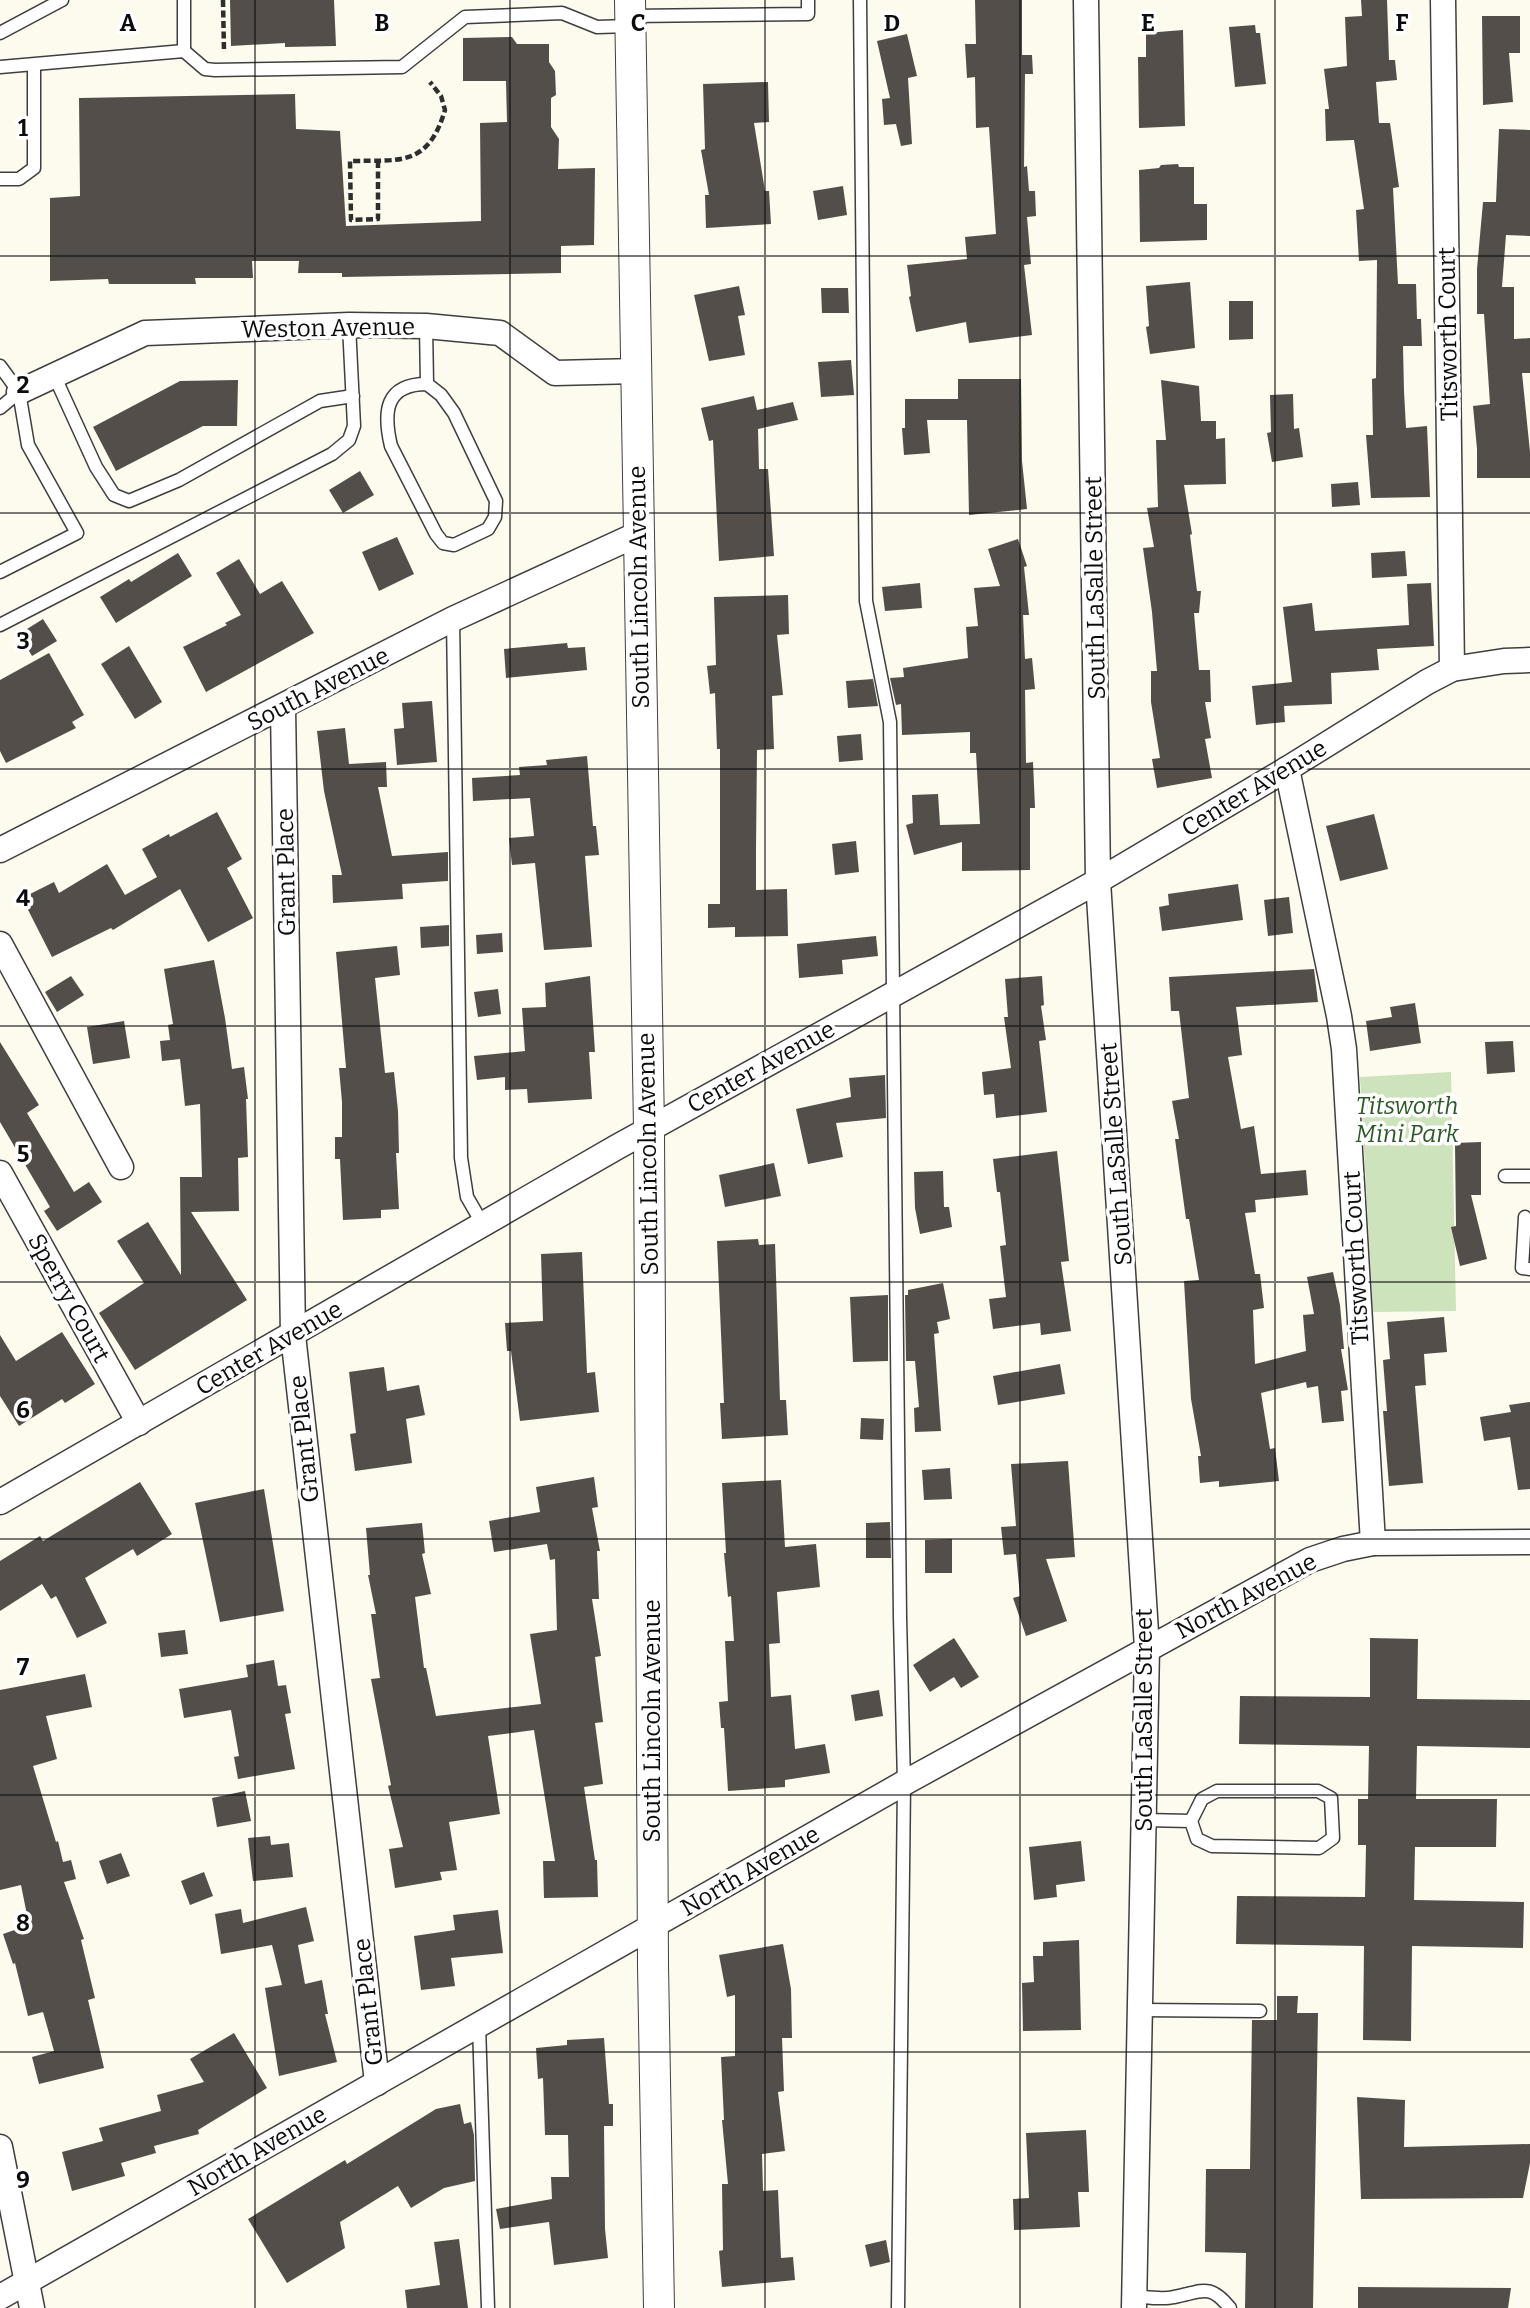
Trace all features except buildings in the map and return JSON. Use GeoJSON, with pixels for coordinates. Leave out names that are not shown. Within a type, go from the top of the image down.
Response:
{"type":"FeatureCollection","features":[{"type":"Feature","properties":{"kind":"street","name":"South LaSalle Street"},"geometry":{"type":"LineString","coordinates":[[1086,0],[1098,881],[1147,1648],[1134,2302]]}},
{"type":"Feature","properties":{"kind":"street","name":"Titsworth Court"},"geometry":{"type":"LineString","coordinates":[[1443,0],[1452,669]]}},
{"type":"Feature","properties":{"kind":"street","name":"South Lincoln Avenue"},"geometry":{"type":"LineString","coordinates":[[630,14],[649,1129],[653,1926],[659,2308]]}},
{"type":"Feature","properties":{"kind":"street","name":"Weston Avenue"},"geometry":{"type":"LineString","coordinates":[[19,392],[145,333],[349,325],[426,326],[500,334],[555,373],[637,371]]}},
{"type":"Feature","properties":{"kind":"street","name":"South Avenue"},"geometry":{"type":"LineString","coordinates":[[0,850],[453,619],[638,534]]}},
{"type":"Feature","properties":{"kind":"street","name":"Center Avenue"},"geometry":{"type":"LineString","coordinates":[[0,1502],[293,1335],[482,1223],[1098,881],[1427,682],[1452,669],[1530,660]]}},
{"type":"Feature","properties":{"kind":"street","name":"Grant Place"},"geometry":{"type":"LineString","coordinates":[[283,707],[293,1335],[377,2083]]}},
{"type":"Feature","properties":{"kind":"street","name":"Titsworth Court"},"geometry":{"type":"LineString","coordinates":[[1287,769],[1344,1049],[1373,1543]]}},
{"type":"Feature","properties":{"kind":"street"},"geometry":{"type":"LineString","coordinates":[[0,944],[121,1167]]}},
{"type":"Feature","properties":{"kind":"street","name":"Sperry Court"},"geometry":{"type":"LineString","coordinates":[[0,1173],[139,1423]]}},
{"type":"Feature","properties":{"kind":"street","name":"North Avenue"},"geometry":{"type":"LineString","coordinates":[[0,2297],[904,1783],[1310,1560],[1373,1543],[1530,1542]]}},
{"type":"Feature","properties":{"kind":"street"},"geometry":{"type":"LineString","coordinates":[[0,2147],[32,2308]]}},
{"type":"Feature","properties":{"kind":"lane"},"geometry":{"type":"LineString","coordinates":[[0,33],[62,0]]}},
{"type":"Feature","properties":{"kind":"lane"},"geometry":{"type":"LineString","coordinates":[[184,0],[184,51]]}},
{"type":"Feature","properties":{"kind":"lane"},"geometry":{"type":"LineString","coordinates":[[516,0],[516,15]]}},
{"type":"Feature","properties":{"kind":"lane"},"geometry":{"type":"LineString","coordinates":[[0,67],[184,51],[205,69],[215,70],[402,67],[465,17],[516,15],[562,7],[597,27],[630,14],[808,14],[808,0]]}},
{"type":"Feature","properties":{"kind":"lane"},"geometry":{"type":"LineString","coordinates":[[860,0],[866,601],[890,722],[904,1783],[898,2308]]}},
{"type":"Feature","properties":{"kind":"lane"},"geometry":{"type":"LineString","coordinates":[[0,179],[19,179],[34,168],[34,65]]}},
{"type":"Feature","properties":{"kind":"lane"},"geometry":{"type":"LineString","coordinates":[[0,625],[332,454],[349,440],[354,426],[349,325]]}},
{"type":"Feature","properties":{"kind":"lane"},"geometry":{"type":"LineString","coordinates":[[426,326],[427,384]]}},
{"type":"Feature","properties":{"kind":"lane"},"geometry":{"type":"LineString","coordinates":[[0,366],[19,392],[28,445],[76,533],[0,572]]}},
{"type":"Feature","properties":{"kind":"lane"},"geometry":{"type":"LineString","coordinates":[[54,375],[96,467],[114,495],[130,501],[179,480],[320,401],[352,396]]}},
{"type":"Feature","properties":{"kind":"lane"},"geometry":{"type":"LineString","coordinates":[[412,384],[427,384],[441,395],[454,413],[496,501],[495,517],[488,529],[454,545],[443,543],[436,534],[391,446],[387,430],[387,413],[391,398],[412,384]]}},
{"type":"Feature","properties":{"kind":"lane"},"geometry":{"type":"LineString","coordinates":[[0,408],[19,392]]}},
{"type":"Feature","properties":{"kind":"lane"},"geometry":{"type":"LineString","coordinates":[[453,619],[461,1158],[467,1197],[482,1223]]}},
{"type":"Feature","properties":{"kind":"lane"},"geometry":{"type":"LineString","coordinates":[[1505,1176],[1530,1176]]}},
{"type":"Feature","properties":{"kind":"lane"},"geometry":{"type":"LineString","coordinates":[[1525,1217],[1522,1268],[1530,1269]]}},
{"type":"Feature","properties":{"kind":"lane"},"geometry":{"type":"LineString","coordinates":[[1217,1791],[1318,1791],[1331,1798],[1333,1838],[1318,1848],[1212,1846],[1197,1839],[1191,1821],[1202,1799],[1217,1791]]}},
{"type":"Feature","properties":{"kind":"lane"},"geometry":{"type":"LineString","coordinates":[[1144,1820],[1191,1821]]}},
{"type":"Feature","properties":{"kind":"lane"},"geometry":{"type":"LineString","coordinates":[[1140,2010],[1260,2011]]}},
{"type":"Feature","properties":{"kind":"lane"},"geometry":{"type":"LineString","coordinates":[[479,2025],[488,2308]]}},
{"type":"Feature","properties":{"kind":"lane"},"geometry":{"type":"LineString","coordinates":[[1134,2302],[1172,2298],[1201,2290],[1218,2293],[1230,2308]]}},
{"type":"Feature","properties":{"kind":"path"},"geometry":{"type":"LineString","coordinates":[[223,0],[224,51]]}},
{"type":"Feature","properties":{"kind":"path"},"geometry":{"type":"LineString","coordinates":[[378,161],[378,219],[351,220],[350,161],[402,160],[421,152],[432,140],[445,110],[440,96],[430,82]]}},
{"type":"Feature","properties":{"kind":"green space","name":"Titsworth Mini Park"},"geometry":{"type":"Polygon","coordinates":[[[1451,1072],[1456,1311],[1373,1312],[1360,1077],[1451,1072]]]}}]}
